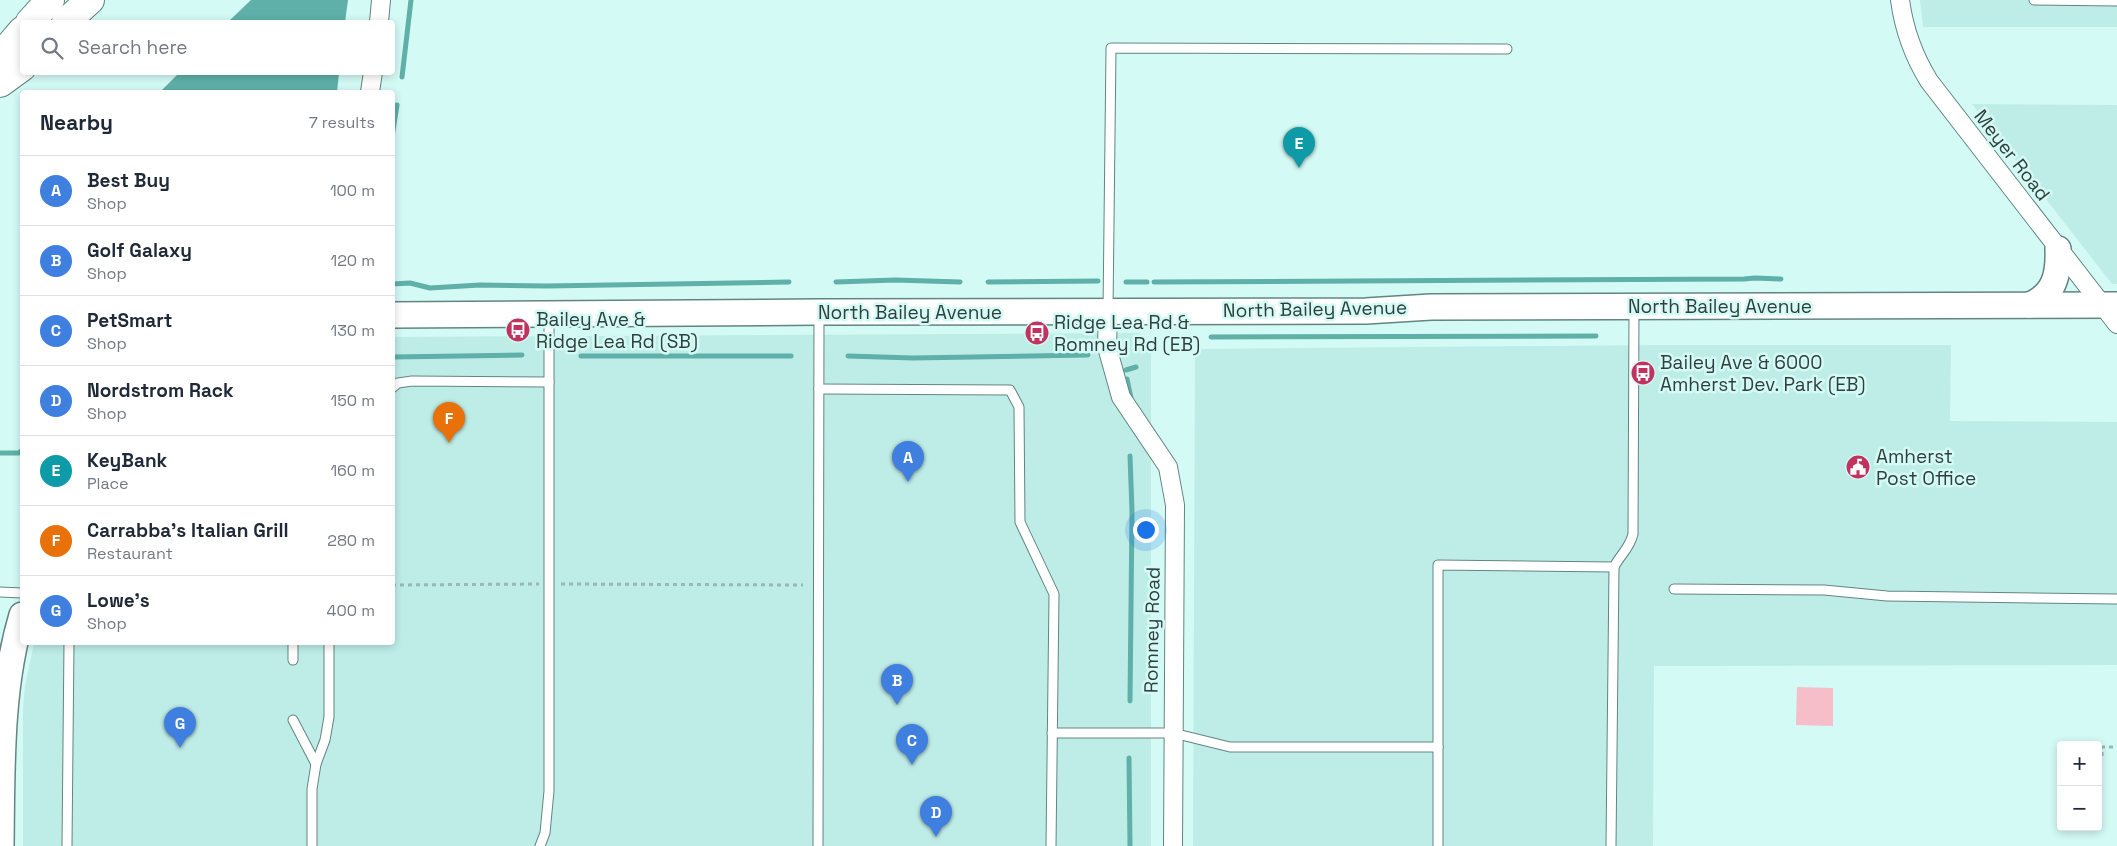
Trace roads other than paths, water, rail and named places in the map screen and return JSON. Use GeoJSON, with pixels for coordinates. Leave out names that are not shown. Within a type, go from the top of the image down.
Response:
{"type":"FeatureCollection","features":[{"type":"Feature","properties":{"kind":"highway"},"geometry":{"type":"LineString","coordinates":[[32,20],[50,0]]}},
{"type":"Feature","properties":{"kind":"highway"},"geometry":{"type":"LineString","coordinates":[[68,20],[90,0]]}},
{"type":"Feature","properties":{"kind":"highway"},"geometry":{"type":"LineString","coordinates":[[0,57],[20,33]]}},
{"type":"Feature","properties":{"kind":"highway"},"geometry":{"type":"LineString","coordinates":[[0,83],[20,68]]}},
{"type":"Feature","properties":{"kind":"street"},"geometry":{"type":"LineString","coordinates":[[379,20],[381,0]]}},
{"type":"Feature","properties":{"kind":"street","name":"Meyer Road"},"geometry":{"type":"LineString","coordinates":[[1900,0],[1908,40],[1919,66],[1929,81],[2058,249],[2112,311]]}},
{"type":"Feature","properties":{"kind":"street"},"geometry":{"type":"LineString","coordinates":[[370,90],[373,75]]}},
{"type":"Feature","properties":{"kind":"street"},"geometry":{"type":"LineString","coordinates":[[2030,305],[2040,301],[2054,285],[2059,264],[2058,249]]}},
{"type":"Feature","properties":{"kind":"street","name":"North Bailey Avenue"},"geometry":{"type":"LineString","coordinates":[[395,315],[1366,311],[1431,307],[2030,305],[2112,311]]}},
{"type":"Feature","properties":{"kind":"street","name":"Romney Road"},"geometry":{"type":"LineString","coordinates":[[1108,311],[1107,347],[1121,397],[1168,467],[1175,505],[1173,846]]}},
{"type":"Feature","properties":{"kind":"street"},"geometry":{"type":"LineString","coordinates":[[1,846],[4,702],[9,664],[20,623]]}},
{"type":"Feature","properties":{"kind":"lane"},"geometry":{"type":"LineString","coordinates":[[2034,0],[2117,1]]}},
{"type":"Feature","properties":{"kind":"lane"},"geometry":{"type":"LineString","coordinates":[[1108,311],[1111,48],[1507,49]]}},
{"type":"Feature","properties":{"kind":"lane"},"geometry":{"type":"LineString","coordinates":[[1611,846],[1614,567],[1618,558],[1631,543],[1633,534],[1634,306]]}},
{"type":"Feature","properties":{"kind":"lane"},"geometry":{"type":"LineString","coordinates":[[818,846],[819,312]]}},
{"type":"Feature","properties":{"kind":"lane"},"geometry":{"type":"LineString","coordinates":[[540,846],[545,833],[549,799],[548,313]]}},
{"type":"Feature","properties":{"kind":"lane"},"geometry":{"type":"LineString","coordinates":[[395,386],[398,383],[412,381],[548,382]]}},
{"type":"Feature","properties":{"kind":"lane"},"geometry":{"type":"LineString","coordinates":[[819,389],[1010,390],[1019,407],[1020,522],[1054,594],[1051,846]]}},
{"type":"Feature","properties":{"kind":"lane"},"geometry":{"type":"LineString","coordinates":[[1438,846],[1438,566],[1614,567]]}},
{"type":"Feature","properties":{"kind":"lane"},"geometry":{"type":"LineString","coordinates":[[1674,589],[1824,590],[1887,596],[2117,599]]}},
{"type":"Feature","properties":{"kind":"lane"},"geometry":{"type":"LineString","coordinates":[[0,592],[20,593]]}},
{"type":"Feature","properties":{"kind":"lane"},"geometry":{"type":"LineString","coordinates":[[67,846],[68,645]]}},
{"type":"Feature","properties":{"kind":"lane"},"geometry":{"type":"LineString","coordinates":[[293,645],[293,660]]}},
{"type":"Feature","properties":{"kind":"lane"},"geometry":{"type":"LineString","coordinates":[[312,846],[312,789],[316,764],[325,740],[329,718],[328,645]]}},
{"type":"Feature","properties":{"kind":"lane"},"geometry":{"type":"LineString","coordinates":[[293,720],[316,764]]}},
{"type":"Feature","properties":{"kind":"lane"},"geometry":{"type":"LineString","coordinates":[[1052,733],[1173,733],[1230,747],[1438,747]]}},
{"type":"Feature","properties":{"kind":"water"},"geometry":{"type":"Polygon","coordinates":[[[251,0],[348,0],[345,20],[230,20],[251,0]]]}},
{"type":"Feature","properties":{"kind":"water"},"geometry":{"type":"Polygon","coordinates":[[[177,75],[339,75],[337,90],[162,90],[177,75]]]}},
{"type":"Feature","properties":{"kind":"waterway"},"geometry":{"type":"LineString","coordinates":[[402,77],[411,0]]}},
{"type":"Feature","properties":{"kind":"waterway"},"geometry":{"type":"LineString","coordinates":[[395,118],[397,105]]}},
{"type":"Feature","properties":{"kind":"waterway"},"geometry":{"type":"LineString","coordinates":[[1154,282],[1781,279]]}},
{"type":"Feature","properties":{"kind":"waterway"},"geometry":{"type":"LineString","coordinates":[[836,282],[895,280],[960,282]]}},
{"type":"Feature","properties":{"kind":"waterway"},"geometry":{"type":"LineString","coordinates":[[988,282],[1098,281]]}},
{"type":"Feature","properties":{"kind":"waterway"},"geometry":{"type":"LineString","coordinates":[[395,284],[410,283],[430,288],[480,285],[547,286],[789,282]]}},
{"type":"Feature","properties":{"kind":"waterway"},"geometry":{"type":"LineString","coordinates":[[1126,282],[1147,282]]}},
{"type":"Feature","properties":{"kind":"waterway"},"geometry":{"type":"LineString","coordinates":[[1211,337],[1596,336]]}},
{"type":"Feature","properties":{"kind":"waterway"},"geometry":{"type":"LineString","coordinates":[[395,357],[522,355]]}},
{"type":"Feature","properties":{"kind":"waterway"},"geometry":{"type":"LineString","coordinates":[[848,356],[913,358],[1088,355]]}},
{"type":"Feature","properties":{"kind":"waterway"},"geometry":{"type":"LineString","coordinates":[[581,356],[791,356]]}},
{"type":"Feature","properties":{"kind":"waterway"},"geometry":{"type":"LineString","coordinates":[[1126,370],[1136,367]]}},
{"type":"Feature","properties":{"kind":"waterway"},"geometry":{"type":"LineString","coordinates":[[1127,379],[1131,398]]}},
{"type":"Feature","properties":{"kind":"waterway"},"geometry":{"type":"LineString","coordinates":[[0,453],[20,452]]}},
{"type":"Feature","properties":{"kind":"waterway"},"geometry":{"type":"LineString","coordinates":[[1130,456],[1132,511],[1130,701]]}},
{"type":"Feature","properties":{"kind":"waterway"},"geometry":{"type":"LineString","coordinates":[[1129,758],[1130,846]]}},
{"type":"Feature","properties":{"kind":"place","name":"KeyBank"},"geometry":{"type":"Point","coordinates":[1299,168]}},
{"type":"Feature","properties":{"kind":"place","name":"Bailey Ave & Ridge Lea Rd (SB)"},"geometry":{"type":"Point","coordinates":[518,330]}},
{"type":"Feature","properties":{"kind":"place","name":"Ridge Lea Rd & Romney Rd (EB)"},"geometry":{"type":"Point","coordinates":[1037,333]}},
{"type":"Feature","properties":{"kind":"place","name":"Bailey Ave & 6000 Amherst Dev. Park (EB)"},"geometry":{"type":"Point","coordinates":[1643,373]}},
{"type":"Feature","properties":{"kind":"place","name":"Carrabba's Italian Grill"},"geometry":{"type":"Point","coordinates":[449,443]}},
{"type":"Feature","properties":{"kind":"place","name":"Amherst Post Office"},"geometry":{"type":"Point","coordinates":[1858,467]}},
{"type":"Feature","properties":{"kind":"place","name":"Best Buy"},"geometry":{"type":"Point","coordinates":[908,482]}},
{"type":"Feature","properties":{"kind":"place","name":"Golf Galaxy"},"geometry":{"type":"Point","coordinates":[897,705]}},
{"type":"Feature","properties":{"kind":"place","name":"Lowe's"},"geometry":{"type":"Point","coordinates":[180,748]}},
{"type":"Feature","properties":{"kind":"place","name":"PetSmart"},"geometry":{"type":"Point","coordinates":[912,765]}},
{"type":"Feature","properties":{"kind":"place","name":"Nordstrom Rack"},"geometry":{"type":"Point","coordinates":[936,837]}}]}
